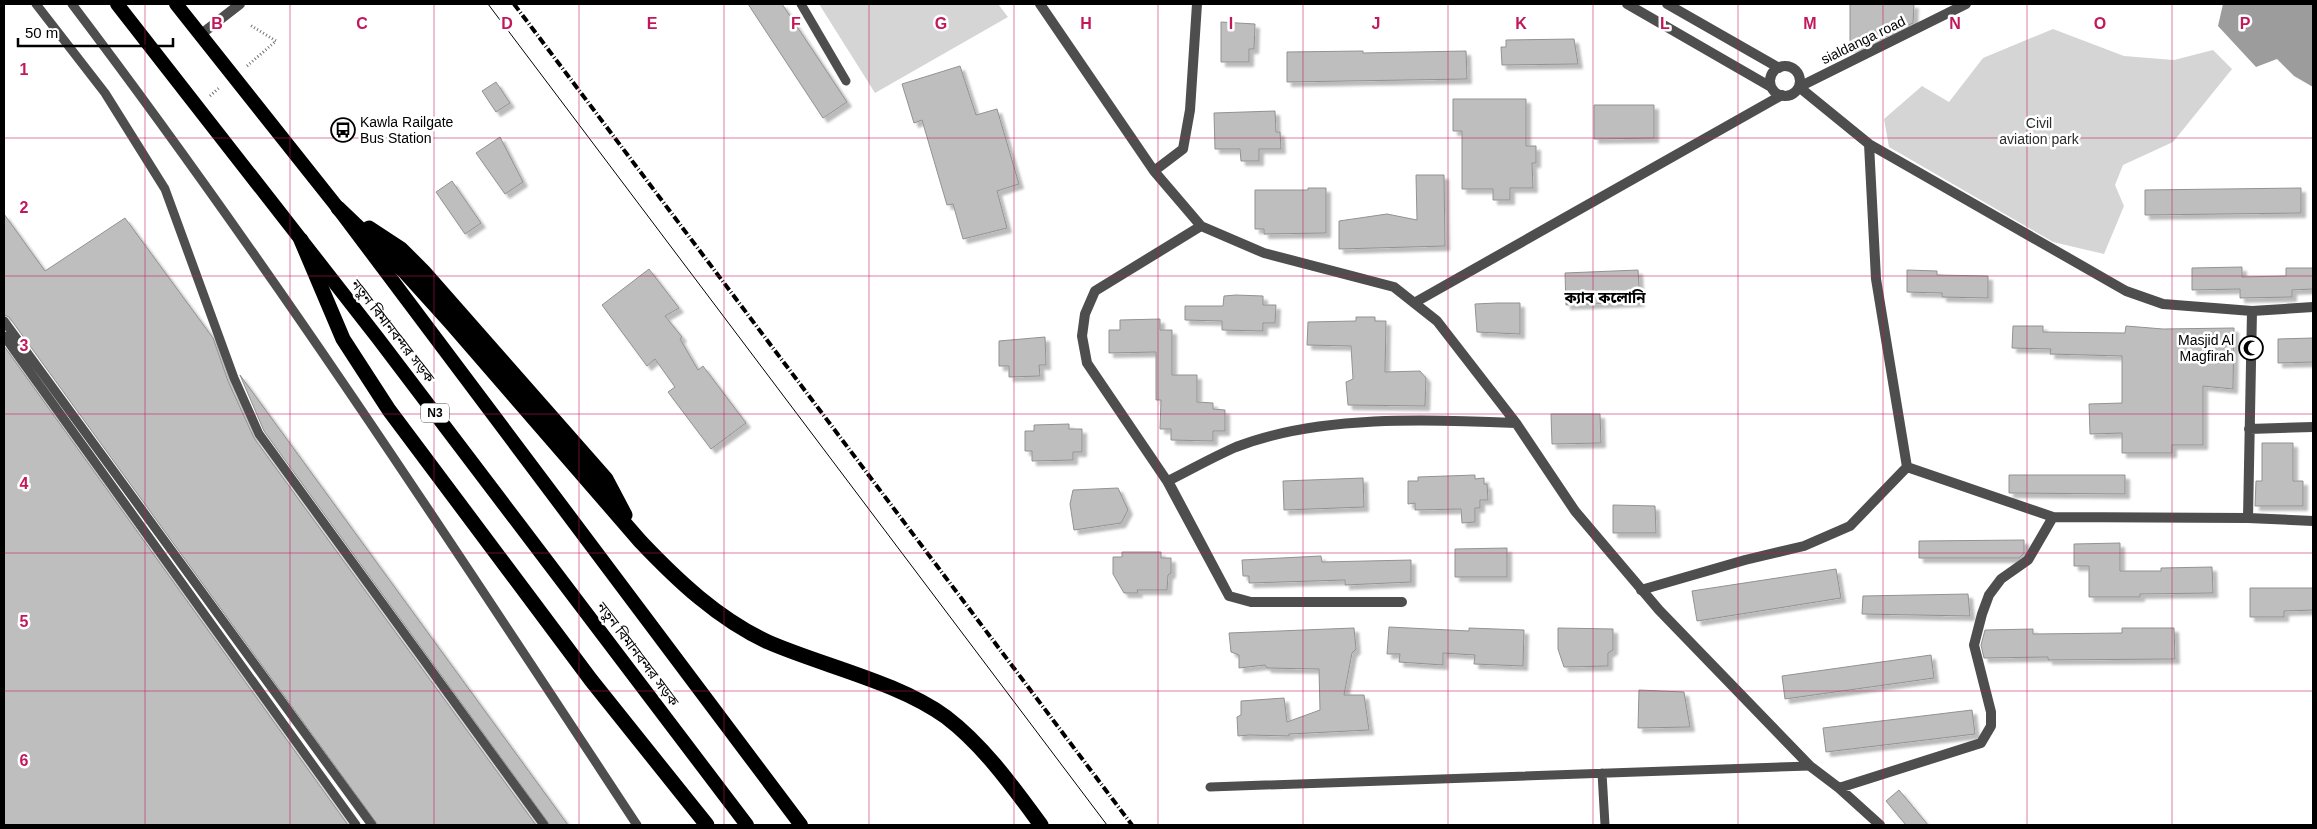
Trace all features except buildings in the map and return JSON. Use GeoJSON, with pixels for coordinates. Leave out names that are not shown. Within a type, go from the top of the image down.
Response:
{"type":"FeatureCollection","features":[{"type":"Feature","properties":{"kind":"highway","name":"নতুন বিমানবন্দর সড়ক"},"geometry":{"type":"LineString","coordinates":[[117,4],[301,240],[747,825]]}},
{"type":"Feature","properties":{"kind":"highway","name":"নতুন বিমানবন্দর সড়ক"},"geometry":{"type":"LineString","coordinates":[[179,5],[338,208],[801,825]]}},
{"type":"Feature","properties":{"kind":"highway"},"geometry":{"type":"LineString","coordinates":[[338,208],[404,271],[438,308],[640,542],[681,584],[720,614],[766,641],[911,697],[945,717],[976,745],[1015,789],[1041,825]]}},
{"type":"Feature","properties":{"kind":"highway"},"geometry":{"type":"LineString","coordinates":[[301,240],[343,339],[389,410],[633,735],[677,786],[707,825]]}},
{"type":"Feature","properties":{"kind":"street"},"geometry":{"type":"LineString","coordinates":[[200,34],[240,4]]}},
{"type":"Feature","properties":{"kind":"street"},"geometry":{"type":"LineString","coordinates":[[1040,4],[1154,171],[1201,226],[1264,253],[1394,288],[1437,320],[1516,422],[1575,512],[1642,590],[1810,766],[1839,788],[1880,825]]}},
{"type":"Feature","properties":{"kind":"street"},"geometry":{"type":"LineString","coordinates":[[1154,171],[1183,149],[1190,110],[1197,4]]}},
{"type":"Feature","properties":{"kind":"street"},"geometry":{"type":"LineString","coordinates":[[1628,4],[1772,87],[1782,96]]}},
{"type":"Feature","properties":{"kind":"street"},"geometry":{"type":"LineString","coordinates":[[1667,4],[1779,68]]}},
{"type":"Feature","properties":{"kind":"street","name":"sialdanga road"},"geometry":{"type":"LineString","coordinates":[[1799,87],[1966,4]]}},
{"type":"Feature","properties":{"kind":"street"},"geometry":{"type":"LineString","coordinates":[[1414,303],[1782,96],[1790,96],[1799,87],[1797,72],[1789,67],[1779,68],[1772,74],[1772,87]]}},
{"type":"Feature","properties":{"kind":"street"},"geometry":{"type":"LineString","coordinates":[[1799,87],[1869,144],[2126,291],[2163,304],[2252,311],[2313,307]]}},
{"type":"Feature","properties":{"kind":"street"},"geometry":{"type":"LineString","coordinates":[[1869,144],[1876,279],[1907,467]]}},
{"type":"Feature","properties":{"kind":"street"},"geometry":{"type":"LineString","coordinates":[[1201,226],[1095,291],[1085,314],[1082,336],[1087,363],[1167,481],[1229,596],[1251,602],[1402,602]]}},
{"type":"Feature","properties":{"kind":"street"},"geometry":{"type":"LineString","coordinates":[[2248,518],[2252,311]]}},
{"type":"Feature","properties":{"kind":"street"},"geometry":{"type":"LineString","coordinates":[[1216,571],[1168,481],[1237,447],[1295,430],[1378,421],[1460,420],[1516,422]]}},
{"type":"Feature","properties":{"kind":"street"},"geometry":{"type":"LineString","coordinates":[[2249,429],[2313,426]]}},
{"type":"Feature","properties":{"kind":"street"},"geometry":{"type":"LineString","coordinates":[[1907,467],[2053,517],[2248,518],[2313,521]]}},
{"type":"Feature","properties":{"kind":"street"},"geometry":{"type":"LineString","coordinates":[[1642,590],[1744,560],[1804,546],[1850,526],[1907,467]]}},
{"type":"Feature","properties":{"kind":"street"},"geometry":{"type":"LineString","coordinates":[[1839,788],[1981,743],[1992,726],[1991,712],[1974,645],[1982,614],[1989,594],[2001,579],[2028,560],[2053,517]]}},
{"type":"Feature","properties":{"kind":"lane"},"geometry":{"type":"LineString","coordinates":[[72,4],[165,126],[409,478],[637,825]]}},
{"type":"Feature","properties":{"kind":"lane"},"geometry":{"type":"LineString","coordinates":[[801,4],[846,81]]}},
{"type":"Feature","properties":{"kind":"lane"},"geometry":{"type":"LineString","coordinates":[[36,5],[105,93],[165,189],[234,378],[258,434],[544,825]]}},
{"type":"Feature","properties":{"kind":"lane"},"geometry":{"type":"LineString","coordinates":[[4,321],[372,825]]}},
{"type":"Feature","properties":{"kind":"lane"},"geometry":{"type":"LineString","coordinates":[[4,336],[356,825]]}},
{"type":"Feature","properties":{"kind":"lane"},"geometry":{"type":"LineString","coordinates":[[1210,787],[1810,766]]}},
{"type":"Feature","properties":{"kind":"lane"},"geometry":{"type":"LineString","coordinates":[[1602,773],[1605,825]]}},
{"type":"Feature","properties":{"kind":"green space"},"geometry":{"type":"Polygon","coordinates":[[[819,4],[998,4],[1008,17],[875,93],[819,4]]]}},
{"type":"Feature","properties":{"kind":"green space","name":"Civil aviation park"},"geometry":{"type":"Polygon","coordinates":[[[2053,29],[2124,56],[2174,60],[2213,50],[2232,69],[2173,142],[2123,165],[2115,185],[2124,206],[2104,254],[2053,242],[1889,147],[1884,119],[1922,86],[1949,102],[1983,58],[2053,29]]]}},
{"type":"Feature","properties":{"kind":"shaded area"},"geometry":{"type":"Polygon","coordinates":[[[2223,4],[2313,4],[2313,87],[2294,76],[2277,59],[2256,67],[2218,26],[2223,4]]]}},
{"type":"Feature","properties":{"kind":"tram line"},"geometry":{"type":"LineString","coordinates":[[488,4],[1107,825]]}},
{"type":"Feature","properties":{"kind":"railway"},"geometry":{"type":"LineString","coordinates":[[514,4],[1132,825]]}},
{"type":"Feature","properties":{"kind":"place","name":"Kawla Railgate Bus Station"},"geometry":{"type":"Point","coordinates":[343,130]}},
{"type":"Feature","properties":{"kind":"place","name":"Masjid Al Magfirah"},"geometry":{"type":"Point","coordinates":[2251,348]}},
{"type":"Feature","properties":{"kind":"district","name":"ক্যাব কলোনি"},"geometry":{"type":"Point","coordinates":[1605,297]}}]}
